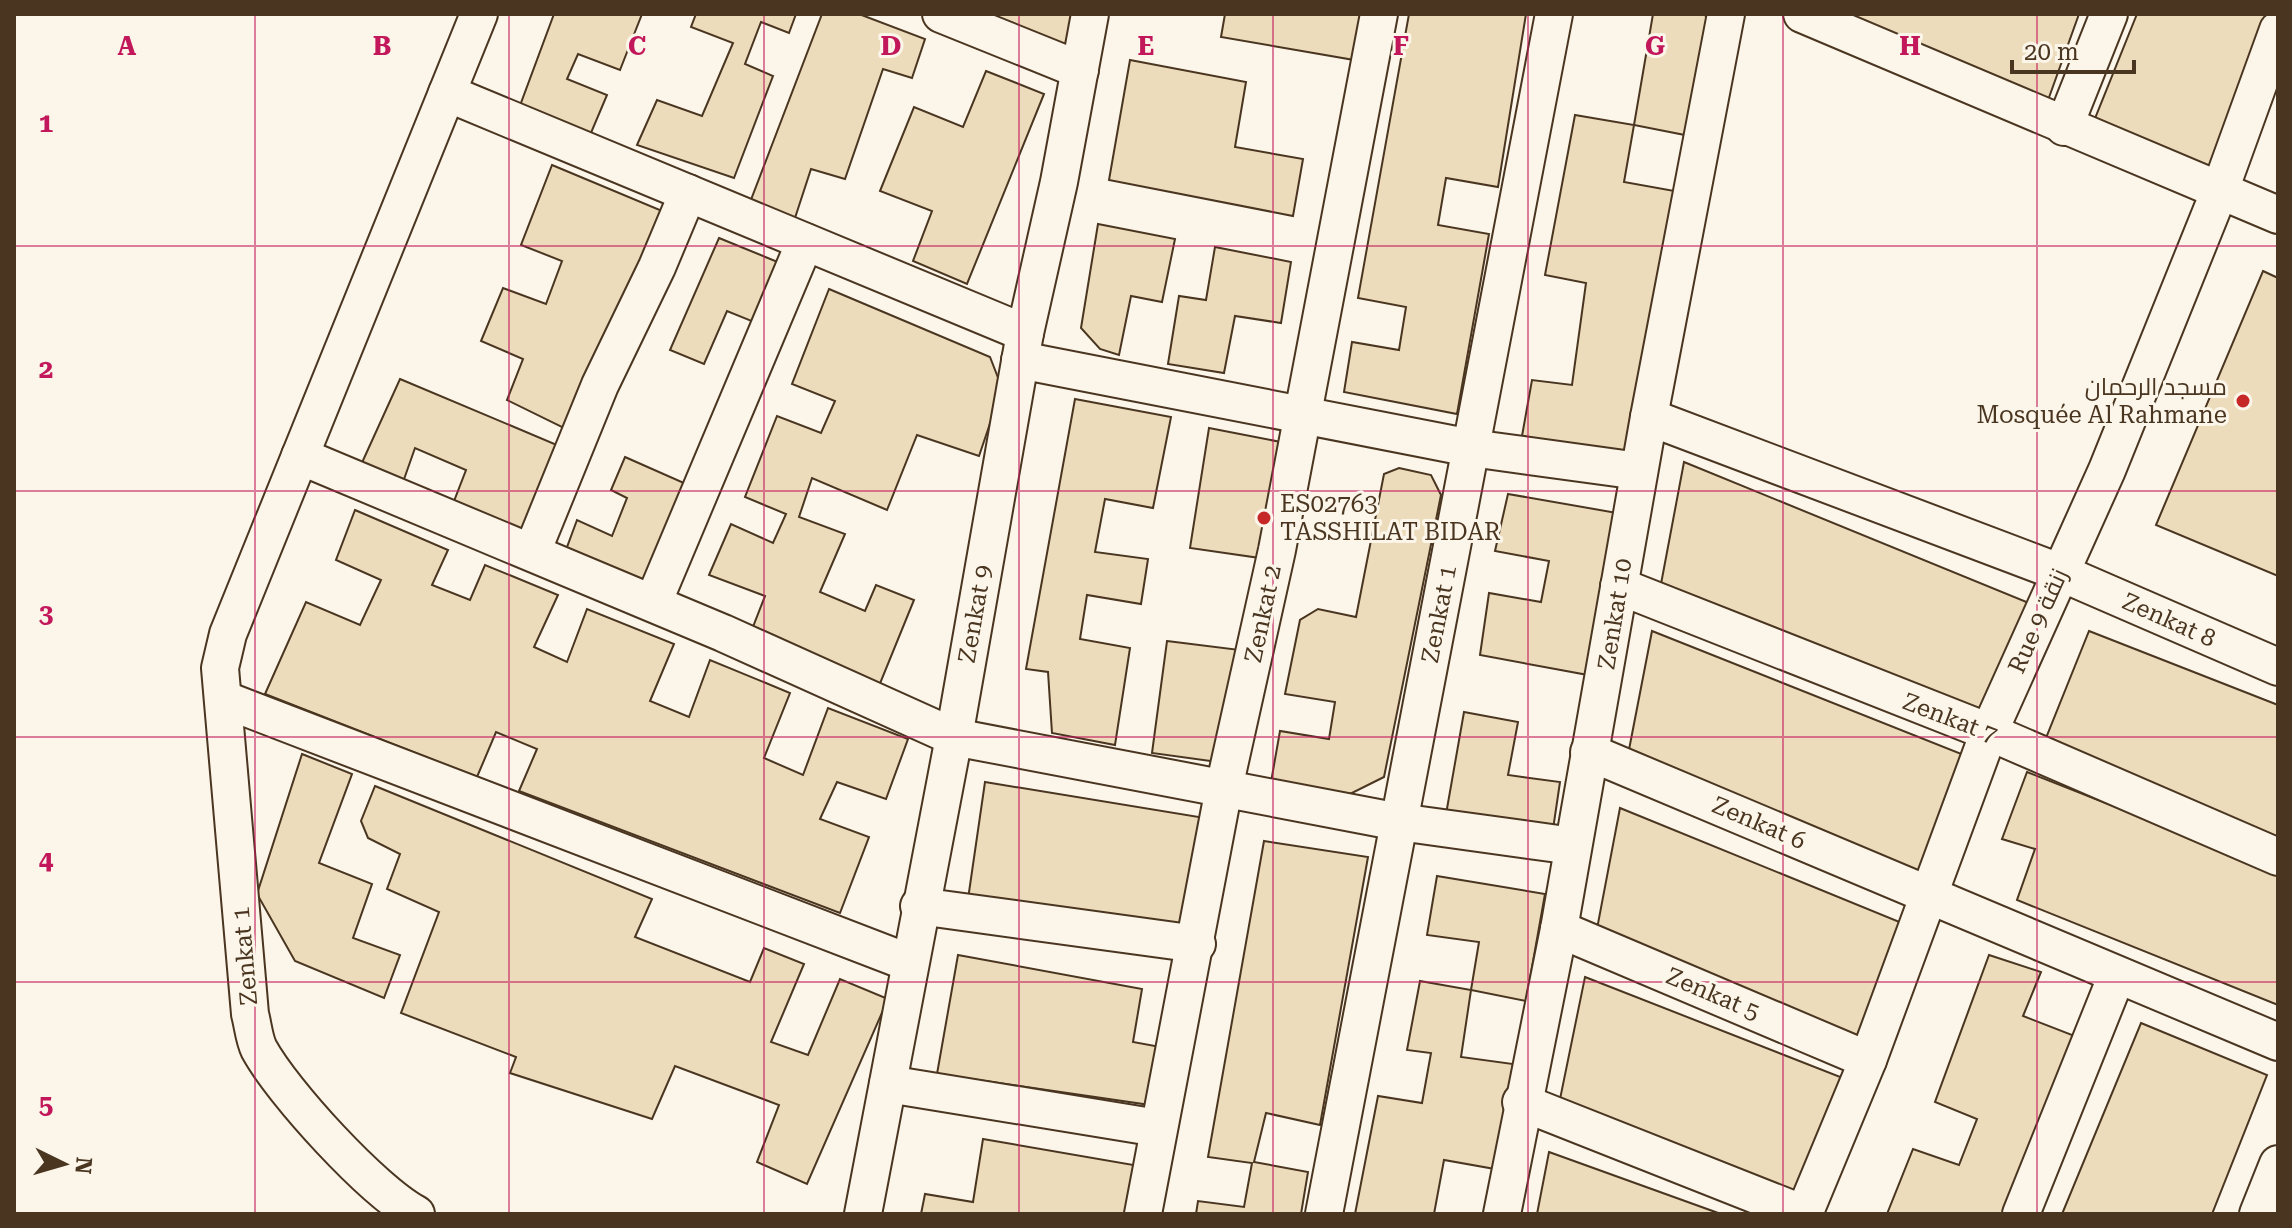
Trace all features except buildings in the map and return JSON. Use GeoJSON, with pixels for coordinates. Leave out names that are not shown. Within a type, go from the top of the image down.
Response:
{"type":"FeatureCollection","features":[{"type":"Feature","properties":{"kind":"street","name":"Zenkat 1"},"geometry":{"type":"LineString","coordinates":[[416,1214],[399,1205],[370,1180],[278,1079],[258,1046],[250,1014],[220,668],[228,634],[479,14]]}},
{"type":"Feature","properties":{"kind":"street"},"geometry":{"type":"LineString","coordinates":[[941,14],[1080,70]]}},
{"type":"Feature","properties":{"kind":"street","name":"Zenkat 9"},"geometry":{"type":"LineString","coordinates":[[863,1214],[919,906],[954,737],[1023,346],[1090,14]]}},
{"type":"Feature","properties":{"kind":"street","name":"Zenkat 2"},"geometry":{"type":"LineString","coordinates":[[1143,1214],[1197,944],[1224,788],[1303,415],[1379,14]]}},
{"type":"Feature","properties":{"kind":"street","name":"Zenkat 1"},"geometry":{"type":"LineString","coordinates":[[1324,1214],[1554,14]]}},
{"type":"Feature","properties":{"kind":"street","name":"Zenkat 10"},"geometry":{"type":"LineString","coordinates":[[1502,1214],[1521,1102],[1559,929],[1639,471],[1726,14]]}},
{"type":"Feature","properties":{"kind":"street"},"geometry":{"type":"LineString","coordinates":[[1802,14],[2278,215]]}},
{"type":"Feature","properties":{"kind":"street"},"geometry":{"type":"LineString","coordinates":[[2064,127],[2109,14]]}},
{"type":"Feature","properties":{"kind":"street","name":"Rue 9 زنقة"},"geometry":{"type":"LineString","coordinates":[[1804,1214],[1868,1060],[1989,732],[2107,470],[2220,190],[2278,30]]}},
{"type":"Feature","properties":{"kind":"street"},"geometry":{"type":"LineString","coordinates":[[447,93],[805,242],[1023,346],[1303,415],[1471,448],[1639,471]]}},
{"type":"Feature","properties":{"kind":"street"},"geometry":{"type":"LineString","coordinates":[[532,552],[600,385],[657,267],[688,193]]}},
{"type":"Feature","properties":{"kind":"street"},"geometry":{"type":"LineString","coordinates":[[653,603],[805,242]]}},
{"type":"Feature","properties":{"kind":"street","name":"Zenkat 8"},"geometry":{"type":"LineString","coordinates":[[1649,417],[2059,572],[2278,667]]}},
{"type":"Feature","properties":{"kind":"street"},"geometry":{"type":"LineString","coordinates":[[300,456],[653,603],[954,737],[1399,822],[1573,846]]}},
{"type":"Feature","properties":{"kind":"street","name":"Zenkat 7"},"geometry":{"type":"LineString","coordinates":[[1619,586],[1989,732],[2278,857]]}},
{"type":"Feature","properties":{"kind":"street"},"geometry":{"type":"LineString","coordinates":[[223,699],[910,963]]}},
{"type":"Feature","properties":{"kind":"street","name":"Zenkat 6"},"geometry":{"type":"LineString","coordinates":[[1589,752],[1927,897],[2278,1042]]}},
{"type":"Feature","properties":{"kind":"street"},"geometry":{"type":"LineString","coordinates":[[919,906],[1197,944]]}},
{"type":"Feature","properties":{"kind":"street","name":"Zenkat 5"},"geometry":{"type":"LineString","coordinates":[[1559,929],[1868,1060]]}},
{"type":"Feature","properties":{"kind":"street"},"geometry":{"type":"LineString","coordinates":[[2021,1214],[2117,975]]}},
{"type":"Feature","properties":{"kind":"street"},"geometry":{"type":"LineString","coordinates":[[888,1084],[1158,1128]]}},
{"type":"Feature","properties":{"kind":"street"},"geometry":{"type":"LineString","coordinates":[[1521,1102],[1804,1214]]}},
{"type":"Feature","properties":{"kind":"street"},"geometry":{"type":"LineString","coordinates":[[2258,1214],[2278,1164]]}},
{"type":"Feature","properties":{"kind":"place","name":"مسجد الرحمان Mosquée Al Rahmane"},"geometry":{"type":"Point","coordinates":[2243,401]}},
{"type":"Feature","properties":{"kind":"place","name":"ES02763 TASSHILAT BIDAR"},"geometry":{"type":"Point","coordinates":[1264,518]}}]}
